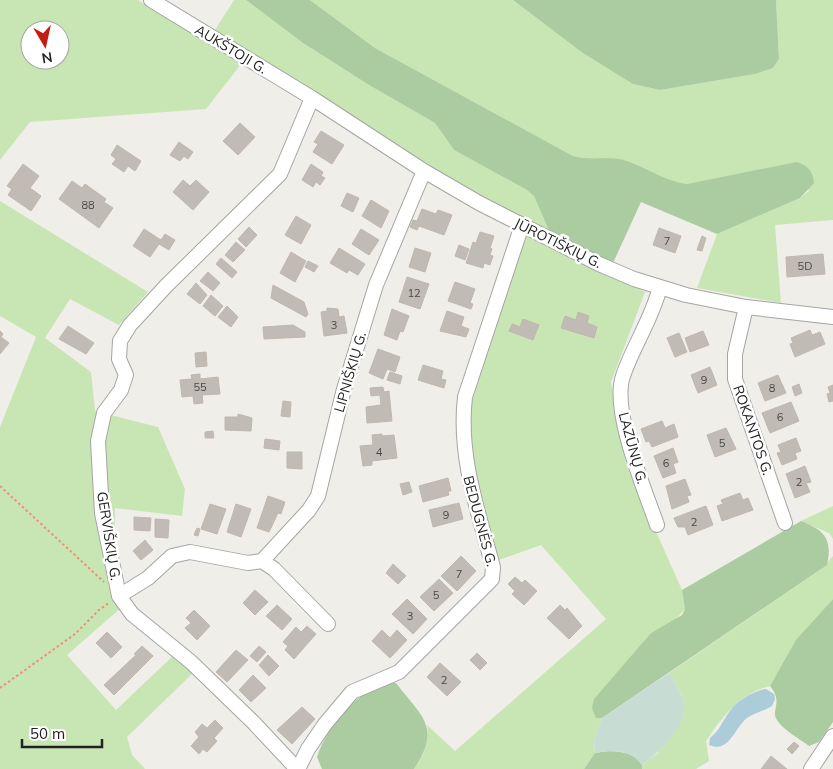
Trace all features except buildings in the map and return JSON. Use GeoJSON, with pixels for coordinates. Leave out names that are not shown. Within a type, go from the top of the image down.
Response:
{"type":"FeatureCollection","features":[{"type":"Feature","properties":{"kind":"street","name":"AUKŠTOJI G."},"geometry":{"type":"LineString","coordinates":[[151,0],[312,98]]}},
{"type":"Feature","properties":{"kind":"street","name":"JŪROTIŠKIŲ G."},"geometry":{"type":"LineString","coordinates":[[312,98],[424,171],[522,225],[625,275],[686,295],[746,306],[833,317]]}},
{"type":"Feature","properties":{"kind":"street","name":"GERVIŠKIŲ G."},"geometry":{"type":"LineString","coordinates":[[297,769],[191,662],[132,614],[120,596],[102,513],[98,441],[104,414],[121,390],[126,375],[120,359],[120,341],[130,325],[166,286],[280,174],[312,98]]}},
{"type":"Feature","properties":{"kind":"street","name":"LIPNIŠKIŲ G."},"geometry":{"type":"LineString","coordinates":[[262,561],[309,510],[318,496],[344,388],[376,285],[424,171]]}},
{"type":"Feature","properties":{"kind":"street","name":"BEDUGNĖS G."},"geometry":{"type":"LineString","coordinates":[[297,769],[325,724],[352,692],[399,672],[492,579],[494,567],[467,472],[462,420],[465,397],[522,225]]}},
{"type":"Feature","properties":{"kind":"street","name":"LAZŪNŲ G."},"geometry":{"type":"LineString","coordinates":[[657,525],[632,452],[625,425],[621,390],[622,377],[647,325],[660,287]]}},
{"type":"Feature","properties":{"kind":"street","name":"ROKANTOS G."},"geometry":{"type":"LineString","coordinates":[[746,306],[734,354],[735,379],[786,523]]}},
{"type":"Feature","properties":{"kind":"street"},"geometry":{"type":"LineString","coordinates":[[120,596],[148,578],[172,556],[190,552],[248,563],[262,561],[274,569],[328,624]]}},
{"type":"Feature","properties":{"kind":"street"},"geometry":{"type":"LineString","coordinates":[[811,769],[833,736]]}},
{"type":"Feature","properties":{"kind":"path"},"geometry":{"type":"LineString","coordinates":[[0,486],[105,583]]}},
{"type":"Feature","properties":{"kind":"path"},"geometry":{"type":"LineString","coordinates":[[0,688],[75,634],[99,610],[120,596]]}},
{"type":"Feature","properties":{"kind":"green space"},"geometry":{"type":"Polygon","coordinates":[[[0,0],[138,0],[242,63],[206,109],[30,122],[0,160],[0,0]]]}},
{"type":"Feature","properties":{"kind":"green space"},"geometry":{"type":"Polygon","coordinates":[[[234,0],[246,0],[303,43],[369,85],[435,123],[454,150],[527,190],[534,196],[550,233],[429,167],[213,33],[234,0]]]}},
{"type":"Feature","properties":{"kind":"green space"},"geometry":{"type":"Polygon","coordinates":[[[246,0],[310,0],[375,48],[573,156],[624,160],[663,177],[687,184],[797,162],[809,170],[814,183],[800,198],[717,234],[641,202],[613,263],[550,233],[534,196],[527,190],[454,150],[435,123],[369,85],[303,43],[246,0]]]}},
{"type":"Feature","properties":{"kind":"green space"},"geometry":{"type":"Polygon","coordinates":[[[310,0],[513,0],[633,84],[660,90],[755,74],[773,68],[779,59],[776,0],[833,0],[833,220],[775,225],[781,303],[697,288],[717,234],[800,198],[810,190],[710,180],[687,184],[674,182],[623,160],[585,160],[573,156],[375,48],[310,0]]]}},
{"type":"Feature","properties":{"kind":"green space"},"geometry":{"type":"Polygon","coordinates":[[[513,0],[776,0],[779,59],[773,68],[755,74],[660,90],[633,84],[583,53],[513,0]]]}},
{"type":"Feature","properties":{"kind":"green space"},"geometry":{"type":"Polygon","coordinates":[[[0,201],[148,292],[119,325],[70,299],[45,338],[91,372],[95,411],[158,427],[185,489],[182,516],[115,508],[115,544],[118,567],[120,578],[131,599],[67,655],[116,710],[175,654],[194,672],[127,737],[132,755],[145,769],[0,769],[0,427],[36,337],[0,316],[0,201]]]}},
{"type":"Feature","properties":{"kind":"green space"},"geometry":{"type":"Polygon","coordinates":[[[525,235],[645,292],[611,382],[626,464],[682,590],[685,609],[674,621],[651,633],[596,718],[602,718],[594,741],[595,753],[584,769],[414,769],[425,748],[428,737],[427,725],[455,751],[606,619],[541,545],[499,560],[472,470],[466,411],[525,235]]]}},
{"type":"Feature","properties":{"kind":"green space"},"geometry":{"type":"Polygon","coordinates":[[[833,506],[833,539],[829,533],[801,521],[833,506]]]}},
{"type":"Feature","properties":{"kind":"green space"},"geometry":{"type":"Polygon","coordinates":[[[801,521],[820,531],[827,541],[829,555],[827,565],[602,718],[596,718],[592,708],[594,699],[651,633],[682,615],[685,609],[682,590],[801,521]]]}},
{"type":"Feature","properties":{"kind":"green space"},"geometry":{"type":"Polygon","coordinates":[[[833,556],[833,599],[796,641],[770,686],[749,694],[733,707],[719,723],[706,741],[709,761],[696,769],[642,769],[642,765],[658,753],[682,695],[669,673],[820,570],[833,556]]]}},
{"type":"Feature","properties":{"kind":"green space"},"geometry":{"type":"Polygon","coordinates":[[[833,599],[833,722],[819,742],[809,746],[787,731],[777,720],[775,716],[776,697],[770,686],[796,640],[833,599]]]}},
{"type":"Feature","properties":{"kind":"green space"},"geometry":{"type":"Polygon","coordinates":[[[669,673],[680,691],[684,704],[683,715],[679,725],[666,744],[642,765],[627,753],[608,751],[595,753],[594,741],[602,718],[669,673]]]}},
{"type":"Feature","properties":{"kind":"green space"},"geometry":{"type":"Polygon","coordinates":[[[386,683],[396,683],[421,714],[425,723],[427,743],[414,769],[322,769],[317,757],[335,722],[352,703],[386,683]]]}},
{"type":"Feature","properties":{"kind":"green space"},"geometry":{"type":"Polygon","coordinates":[[[608,751],[623,752],[635,757],[642,765],[642,769],[584,769],[595,753],[608,751]]]}},
{"type":"Feature","properties":{"kind":"water"},"geometry":{"type":"Polygon","coordinates":[[[766,689],[774,694],[775,699],[772,706],[747,718],[727,743],[716,747],[709,745],[710,738],[719,729],[732,708],[751,694],[766,689]]]}}]}
